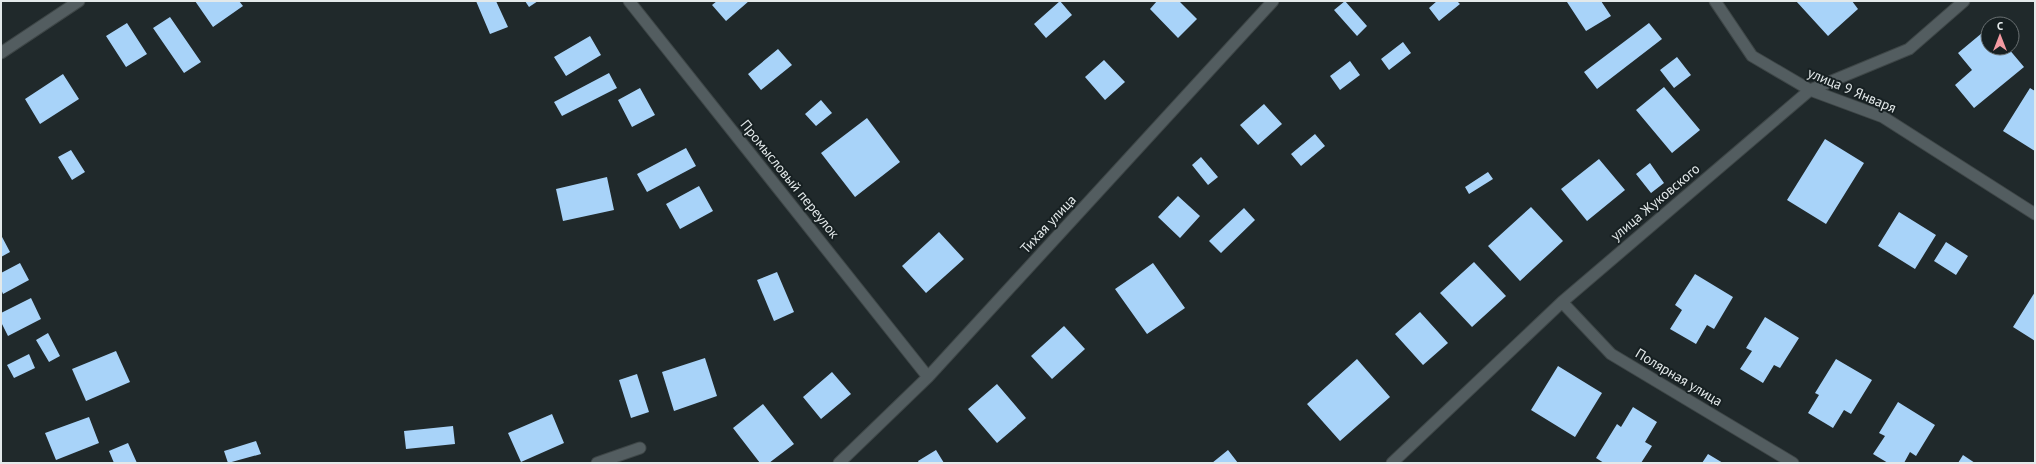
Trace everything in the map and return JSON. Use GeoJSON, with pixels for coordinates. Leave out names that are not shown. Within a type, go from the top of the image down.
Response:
{"type":"FeatureCollection","features":[{"type":"Feature","properties":{"kind":"street"},"geometry":{"type":"LineString","coordinates":[[1,53],[79,1]]}},
{"type":"Feature","properties":{"kind":"street","name":"Промысловый переулок"},"geometry":{"type":"LineString","coordinates":[[629,1],[928,376]]}},
{"type":"Feature","properties":{"kind":"street","name":"Тихая улица"},"geometry":{"type":"LineString","coordinates":[[839,463],[928,376],[1274,1]]}},
{"type":"Feature","properties":{"kind":"street","name":"улица 9 Января"},"geometry":{"type":"LineString","coordinates":[[1715,1],[1752,56],[1810,90],[1883,117],[2035,214]]}},
{"type":"Feature","properties":{"kind":"street","name":"улица Жуковского"},"geometry":{"type":"LineString","coordinates":[[1392,463],[1562,302],[1810,90],[1909,49],[1964,1]]}},
{"type":"Feature","properties":{"kind":"street","name":"Полярная улица"},"geometry":{"type":"LineString","coordinates":[[1562,302],[1612,354],[1793,463]]}},
{"type":"Feature","properties":{"kind":"street"},"geometry":{"type":"LineString","coordinates":[[597,463],[640,448]]}},
{"type":"Feature","properties":{"kind":"building"},"geometry":{"type":"Polygon","coordinates":[[[195,1],[239,1],[243,6],[213,27],[195,1]]]}},
{"type":"Feature","properties":{"kind":"building"},"geometry":{"type":"Polygon","coordinates":[[[476,1],[496,1],[508,27],[490,34],[476,1]]]}},
{"type":"Feature","properties":{"kind":"building"},"geometry":{"type":"Polygon","coordinates":[[[525,1],[538,1],[529,7],[525,1]]]}},
{"type":"Feature","properties":{"kind":"building"},"geometry":{"type":"Polygon","coordinates":[[[717,1],[749,1],[726,21],[712,5],[717,1]]]}},
{"type":"Feature","properties":{"kind":"building"},"geometry":{"type":"Polygon","coordinates":[[[1060,1],[1072,15],[1046,38],[1034,24],[1060,1]]]}},
{"type":"Feature","properties":{"kind":"building"},"geometry":{"type":"Polygon","coordinates":[[[1157,1],[1179,1],[1197,19],[1178,38],[1150,9],[1157,1]]]}},
{"type":"Feature","properties":{"kind":"building"},"geometry":{"type":"Polygon","coordinates":[[[1345,1],[1367,26],[1357,36],[1334,10],[1345,1]]]}},
{"type":"Feature","properties":{"kind":"building"},"geometry":{"type":"Polygon","coordinates":[[[1437,1],[1457,1],[1460,4],[1439,21],[1429,8],[1437,1]]]}},
{"type":"Feature","properties":{"kind":"building"},"geometry":{"type":"Polygon","coordinates":[[[1601,1],[1611,16],[1586,31],[1567,2],[1601,1]]]}},
{"type":"Feature","properties":{"kind":"building"},"geometry":{"type":"Polygon","coordinates":[[[1796,1],[1852,1],[1858,9],[1828,36],[1796,1]]]}},
{"type":"Feature","properties":{"kind":"building"},"geometry":{"type":"Polygon","coordinates":[[[170,17],[201,62],[184,73],[153,28],[170,17]]]}},
{"type":"Feature","properties":{"kind":"building"},"geometry":{"type":"Polygon","coordinates":[[[127,23],[147,54],[126,67],[106,36],[127,23]]]}},
{"type":"Feature","properties":{"kind":"building"},"geometry":{"type":"Polygon","coordinates":[[[1649,23],[1662,39],[1597,89],[1584,72],[1649,23]]]}},
{"type":"Feature","properties":{"kind":"building"},"geometry":{"type":"Polygon","coordinates":[[[1980,35],[1980,56],[2015,56],[2024,67],[1974,108],[1955,85],[1972,70],[1958,53],[1980,35]]]}},
{"type":"Feature","properties":{"kind":"building"},"geometry":{"type":"Polygon","coordinates":[[[590,36],[601,55],[566,76],[554,57],[590,36]]]}},
{"type":"Feature","properties":{"kind":"building"},"geometry":{"type":"Polygon","coordinates":[[[1403,42],[1411,53],[1389,70],[1381,59],[1403,42]]]}},
{"type":"Feature","properties":{"kind":"building"},"geometry":{"type":"Polygon","coordinates":[[[778,49],[792,65],[761,90],[748,74],[778,49]]]}},
{"type":"Feature","properties":{"kind":"building"},"geometry":{"type":"Polygon","coordinates":[[[1677,57],[1691,75],[1674,88],[1660,70],[1677,57]]]}},
{"type":"Feature","properties":{"kind":"building"},"geometry":{"type":"Polygon","coordinates":[[[1104,60],[1125,82],[1105,100],[1085,77],[1104,60]]]}},
{"type":"Feature","properties":{"kind":"building"},"geometry":{"type":"Polygon","coordinates":[[[1350,61],[1360,75],[1340,90],[1330,76],[1350,61]]]}},
{"type":"Feature","properties":{"kind":"building"},"geometry":{"type":"Polygon","coordinates":[[[609,73],[617,88],[562,116],[554,102],[609,73]]]}},
{"type":"Feature","properties":{"kind":"building"},"geometry":{"type":"Polygon","coordinates":[[[63,74],[79,99],[40,124],[25,99],[63,74]]]}},
{"type":"Feature","properties":{"kind":"building"},"geometry":{"type":"Polygon","coordinates":[[[1664,87],[1700,130],[1672,153],[1636,110],[1664,87]]]}},
{"type":"Feature","properties":{"kind":"building"},"geometry":{"type":"Polygon","coordinates":[[[640,88],[655,115],[632,127],[618,100],[640,88]]]}},
{"type":"Feature","properties":{"kind":"building"},"geometry":{"type":"Polygon","coordinates":[[[2030,88],[2035,91],[2035,151],[2003,131],[2030,88]]]}},
{"type":"Feature","properties":{"kind":"building"},"geometry":{"type":"Polygon","coordinates":[[[821,100],[832,113],[816,126],[805,114],[821,100]]]}},
{"type":"Feature","properties":{"kind":"building"},"geometry":{"type":"Polygon","coordinates":[[[1264,104],[1282,124],[1258,145],[1240,125],[1264,104]]]}},
{"type":"Feature","properties":{"kind":"building"},"geometry":{"type":"Polygon","coordinates":[[[867,118],[900,162],[855,197],[821,153],[867,118]]]}},
{"type":"Feature","properties":{"kind":"building"},"geometry":{"type":"Polygon","coordinates":[[[1315,134],[1325,146],[1301,166],[1291,154],[1315,134]]]}},
{"type":"Feature","properties":{"kind":"building"},"geometry":{"type":"Polygon","coordinates":[[[1825,139],[1864,163],[1826,224],[1787,200],[1825,139]]]}},
{"type":"Feature","properties":{"kind":"building"},"geometry":{"type":"Polygon","coordinates":[[[686,148],[696,166],[647,192],[637,174],[686,148]]]}},
{"type":"Feature","properties":{"kind":"building"},"geometry":{"type":"Polygon","coordinates":[[[71,150],[85,172],[72,180],[58,157],[71,150]]]}},
{"type":"Feature","properties":{"kind":"building"},"geometry":{"type":"Polygon","coordinates":[[[1201,157],[1218,177],[1208,185],[1192,165],[1201,157]]]}},
{"type":"Feature","properties":{"kind":"building"},"geometry":{"type":"Polygon","coordinates":[[[1599,159],[1625,190],[1587,221],[1561,189],[1599,159]]]}},
{"type":"Feature","properties":{"kind":"building"},"geometry":{"type":"Polygon","coordinates":[[[1650,163],[1664,183],[1651,193],[1636,174],[1650,163]]]}},
{"type":"Feature","properties":{"kind":"building"},"geometry":{"type":"Polygon","coordinates":[[[1488,172],[1493,179],[1469,194],[1465,187],[1488,172]]]}},
{"type":"Feature","properties":{"kind":"building"},"geometry":{"type":"Polygon","coordinates":[[[607,177],[614,210],[563,221],[556,189],[607,177]]]}},
{"type":"Feature","properties":{"kind":"building"},"geometry":{"type":"Polygon","coordinates":[[[699,186],[713,211],[680,229],[666,204],[699,186]]]}},
{"type":"Feature","properties":{"kind":"building"},"geometry":{"type":"Polygon","coordinates":[[[1178,196],[1200,216],[1180,238],[1158,217],[1178,196]]]}},
{"type":"Feature","properties":{"kind":"building"},"geometry":{"type":"Polygon","coordinates":[[[1531,207],[1563,241],[1520,281],[1488,246],[1531,207]]]}},
{"type":"Feature","properties":{"kind":"building"},"geometry":{"type":"Polygon","coordinates":[[[1244,208],[1255,220],[1221,253],[1209,241],[1244,208]]]}},
{"type":"Feature","properties":{"kind":"building"},"geometry":{"type":"Polygon","coordinates":[[[1899,212],[1936,235],[1915,269],[1878,246],[1899,212]]]}},
{"type":"Feature","properties":{"kind":"building"},"geometry":{"type":"Polygon","coordinates":[[[939,232],[964,259],[926,293],[902,266],[939,232]]]}},
{"type":"Feature","properties":{"kind":"building"},"geometry":{"type":"Polygon","coordinates":[[[1,235],[10,252],[1,257],[1,235]]]}},
{"type":"Feature","properties":{"kind":"building"},"geometry":{"type":"Polygon","coordinates":[[[1946,242],[1968,256],[1956,275],[1934,261],[1946,242]]]}},
{"type":"Feature","properties":{"kind":"building"},"geometry":{"type":"Polygon","coordinates":[[[1474,262],[1506,296],[1472,327],[1440,293],[1474,262]]]}},
{"type":"Feature","properties":{"kind":"building"},"geometry":{"type":"Polygon","coordinates":[[[20,263],[29,280],[3,294],[1,289],[1,273],[20,263]]]}},
{"type":"Feature","properties":{"kind":"building"},"geometry":{"type":"Polygon","coordinates":[[[1153,263],[1185,308],[1147,334],[1115,289],[1153,263]]]}},
{"type":"Feature","properties":{"kind":"building"},"geometry":{"type":"Polygon","coordinates":[[[777,272],[794,312],[774,321],[757,280],[777,272]]]}},
{"type":"Feature","properties":{"kind":"building"},"geometry":{"type":"Polygon","coordinates":[[[1695,274],[1733,297],[1714,329],[1707,325],[1696,344],[1670,329],[1682,310],[1675,305],[1695,274]]]}},
{"type":"Feature","properties":{"kind":"building"},"geometry":{"type":"Polygon","coordinates":[[[2035,292],[2035,341],[2013,327],[2035,292]]]}},
{"type":"Feature","properties":{"kind":"building"},"geometry":{"type":"Polygon","coordinates":[[[31,298],[41,319],[8,336],[1,322],[1,313],[31,298]]]}},
{"type":"Feature","properties":{"kind":"building"},"geometry":{"type":"Polygon","coordinates":[[[1420,312],[1448,343],[1423,365],[1395,334],[1420,312]]]}},
{"type":"Feature","properties":{"kind":"building"},"geometry":{"type":"Polygon","coordinates":[[[1765,317],[1799,338],[1780,368],[1774,365],[1763,383],[1740,369],[1752,351],[1746,348],[1765,317]]]}},
{"type":"Feature","properties":{"kind":"building"},"geometry":{"type":"Polygon","coordinates":[[[1064,326],[1085,349],[1052,379],[1031,356],[1064,326]]]}},
{"type":"Feature","properties":{"kind":"building"},"geometry":{"type":"Polygon","coordinates":[[[48,333],[60,356],[49,362],[36,340],[48,333]]]}},
{"type":"Feature","properties":{"kind":"building"},"geometry":{"type":"Polygon","coordinates":[[[116,351],[130,382],[86,401],[72,369],[116,351]]]}},
{"type":"Feature","properties":{"kind":"building"},"geometry":{"type":"Polygon","coordinates":[[[29,354],[35,368],[14,378],[7,365],[29,354]]]}},
{"type":"Feature","properties":{"kind":"building"},"geometry":{"type":"Polygon","coordinates":[[[705,358],[717,396],[674,411],[662,372],[705,358]]]}},
{"type":"Feature","properties":{"kind":"building"},"geometry":{"type":"Polygon","coordinates":[[[1357,359],[1390,397],[1340,441],[1307,404],[1357,359]]]}},
{"type":"Feature","properties":{"kind":"building"},"geometry":{"type":"Polygon","coordinates":[[[1836,359],[1872,380],[1851,414],[1844,410],[1833,428],[1808,413],[1819,395],[1815,393],[1836,359]]]}},
{"type":"Feature","properties":{"kind":"building"},"geometry":{"type":"Polygon","coordinates":[[[1558,366],[1602,393],[1575,437],[1531,410],[1558,366]]]}},
{"type":"Feature","properties":{"kind":"building"},"geometry":{"type":"Polygon","coordinates":[[[832,372],[851,394],[821,419],[803,397],[832,372]]]}},
{"type":"Feature","properties":{"kind":"building"},"geometry":{"type":"Polygon","coordinates":[[[637,374],[649,412],[631,418],[619,380],[637,374]]]}},
{"type":"Feature","properties":{"kind":"building"},"geometry":{"type":"Polygon","coordinates":[[[997,384],[1026,418],[997,443],[968,409],[997,384]]]}},
{"type":"Feature","properties":{"kind":"building"},"geometry":{"type":"Polygon","coordinates":[[[1898,402],[1935,425],[1916,456],[1910,452],[1904,463],[1888,463],[1873,454],[1885,436],[1879,433],[1898,402]]]}},
{"type":"Feature","properties":{"kind":"building"},"geometry":{"type":"Polygon","coordinates":[[[763,404],[794,444],[769,463],[760,463],[733,428],[763,404]]]}},
{"type":"Feature","properties":{"kind":"building"},"geometry":{"type":"Polygon","coordinates":[[[1633,407],[1657,422],[1645,442],[1652,446],[1641,463],[1604,463],[1596,458],[1617,424],[1621,427],[1633,407]]]}},
{"type":"Feature","properties":{"kind":"building"},"geometry":{"type":"Polygon","coordinates":[[[552,414],[564,443],[521,462],[508,433],[552,414]]]}},
{"type":"Feature","properties":{"kind":"building"},"geometry":{"type":"Polygon","coordinates":[[[89,417],[99,443],[56,460],[45,433],[89,417]]]}},
{"type":"Feature","properties":{"kind":"building"},"geometry":{"type":"Polygon","coordinates":[[[453,426],[455,444],[406,449],[404,431],[453,426]]]}},
{"type":"Feature","properties":{"kind":"building"},"geometry":{"type":"Polygon","coordinates":[[[256,441],[261,454],[228,463],[224,451],[256,441]]]}},
{"type":"Feature","properties":{"kind":"building"},"geometry":{"type":"Polygon","coordinates":[[[128,443],[137,463],[114,463],[109,451],[128,443]]]}},
{"type":"Feature","properties":{"kind":"building"},"geometry":{"type":"Polygon","coordinates":[[[936,450],[944,463],[919,463],[918,461],[936,450]]]}},
{"type":"Feature","properties":{"kind":"building"},"geometry":{"type":"Polygon","coordinates":[[[1228,450],[1238,463],[1212,463],[1228,450]]]}},
{"type":"Feature","properties":{"kind":"building"},"geometry":{"type":"Polygon","coordinates":[[[1708,454],[1723,463],[1702,463],[1708,454]]]}},
{"type":"Feature","properties":{"kind":"building"},"geometry":{"type":"Polygon","coordinates":[[[1963,455],[1975,463],[1958,463],[1963,455]]]}}]}
